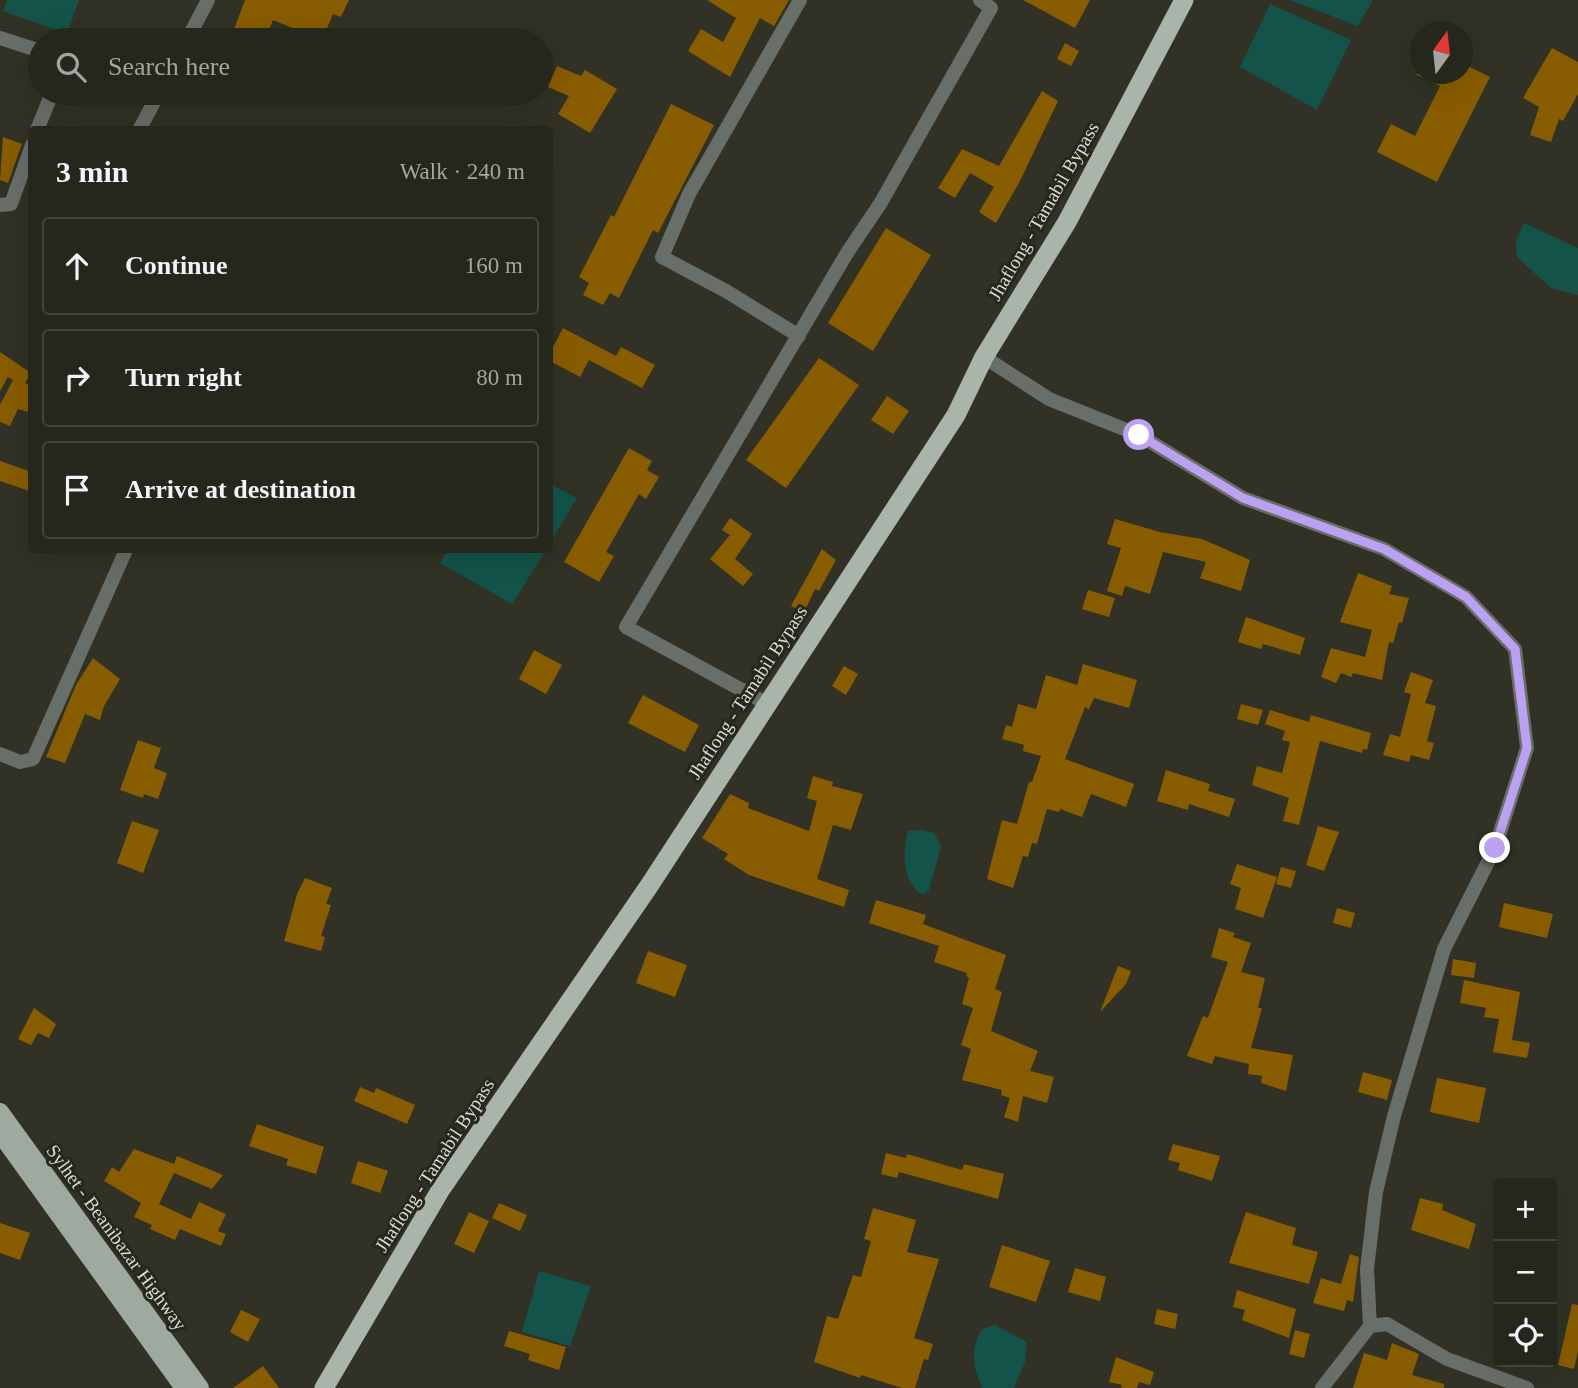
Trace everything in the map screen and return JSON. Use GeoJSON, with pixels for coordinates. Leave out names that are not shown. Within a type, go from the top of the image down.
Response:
{"type":"FeatureCollection","features":[{"type":"Feature","properties":{"kind":"highway","name":"Jhaflong - Tamabil Bypass"},"geometry":{"type":"LineString","coordinates":[[324,1388],[441,1189],[649,886],[956,415],[984,357],[1067,222],[1183,2]]}},
{"type":"Feature","properties":{"kind":"main road","name":"Sylhet - Beanibazar Highway"},"geometry":{"type":"LineString","coordinates":[[0,1112],[200,1388]]}},
{"type":"Feature","properties":{"kind":"main road","name":"Sylhet - Beanibazar Highway"},"geometry":{"type":"LineString","coordinates":[[1,1137],[184,1388]]}},
{"type":"Feature","properties":{"kind":"street"},"geometry":{"type":"LineString","coordinates":[[193,28],[208,0]]}},
{"type":"Feature","properties":{"kind":"street"},"geometry":{"type":"LineString","coordinates":[[799,336],[726,291],[662,257],[689,194],[800,0]]}},
{"type":"Feature","properties":{"kind":"street"},"geometry":{"type":"LineString","coordinates":[[766,703],[626,627],[880,204],[991,8],[980,0]]}},
{"type":"Feature","properties":{"kind":"street"},"geometry":{"type":"LineString","coordinates":[[0,38],[28,47]]}},
{"type":"Feature","properties":{"kind":"street"},"geometry":{"type":"LineString","coordinates":[[39,126],[47,105]]}},
{"type":"Feature","properties":{"kind":"street"},"geometry":{"type":"LineString","coordinates":[[141,126],[151,105]]}},
{"type":"Feature","properties":{"kind":"street"},"geometry":{"type":"LineString","coordinates":[[0,205],[5,207],[11,204],[28,156]]}},
{"type":"Feature","properties":{"kind":"street"},"geometry":{"type":"LineString","coordinates":[[984,357],[1049,399],[1139,435],[1243,498],[1384,549],[1466,597],[1515,649],[1527,748],[1495,848],[1444,949],[1394,1116],[1376,1192],[1367,1269],[1370,1326],[1322,1388]]}},
{"type":"Feature","properties":{"kind":"street"},"geometry":{"type":"LineString","coordinates":[[0,754],[20,762],[33,759],[126,553]]}},
{"type":"Feature","properties":{"kind":"street"},"geometry":{"type":"LineString","coordinates":[[1370,1326],[1387,1324],[1447,1359],[1527,1388]]}},
{"type":"Feature","properties":{"kind":"water"},"geometry":{"type":"Polygon","coordinates":[[[7,0],[79,0],[69,28],[50,28],[3,11],[7,0]]]}},
{"type":"Feature","properties":{"kind":"water"},"geometry":{"type":"Polygon","coordinates":[[[1290,0],[1373,0],[1358,26],[1290,0]]]}},
{"type":"Feature","properties":{"kind":"water"},"geometry":{"type":"Polygon","coordinates":[[[1270,4],[1351,40],[1317,110],[1240,67],[1270,4]]]}},
{"type":"Feature","properties":{"kind":"water"},"geometry":{"type":"Polygon","coordinates":[[[1524,223],[1578,248],[1578,295],[1551,288],[1517,257],[1516,241],[1524,223]]]}},
{"type":"Feature","properties":{"kind":"water"},"geometry":{"type":"Polygon","coordinates":[[[553,486],[577,498],[553,538],[553,486]]]}},
{"type":"Feature","properties":{"kind":"water"},"geometry":{"type":"Polygon","coordinates":[[[446,553],[544,553],[512,604],[440,563],[446,553]]]}},
{"type":"Feature","properties":{"kind":"water"},"geometry":{"type":"Polygon","coordinates":[[[908,831],[934,833],[941,846],[929,890],[923,895],[911,883],[905,866],[908,831]]]}},
{"type":"Feature","properties":{"kind":"water"},"geometry":{"type":"Polygon","coordinates":[[[539,1271],[591,1286],[570,1346],[522,1332],[539,1271]]]}},
{"type":"Feature","properties":{"kind":"water"},"geometry":{"type":"Polygon","coordinates":[[[995,1325],[1027,1342],[1025,1362],[1014,1388],[982,1388],[977,1372],[974,1351],[978,1337],[982,1329],[995,1325]]]}},
{"type":"Feature","properties":{"kind":"building"},"geometry":{"type":"Polygon","coordinates":[[[245,0],[349,0],[341,17],[333,14],[327,28],[293,28],[273,20],[270,28],[234,28],[245,0]]]}},
{"type":"Feature","properties":{"kind":"building"},"geometry":{"type":"Polygon","coordinates":[[[707,0],[789,0],[774,26],[760,18],[730,77],[688,51],[701,29],[723,42],[736,18],[707,0]]]}},
{"type":"Feature","properties":{"kind":"building"},"geometry":{"type":"Polygon","coordinates":[[[1023,0],[1090,0],[1075,28],[1023,0]]]}},
{"type":"Feature","properties":{"kind":"building"},"geometry":{"type":"Polygon","coordinates":[[[1065,43],[1079,51],[1071,66],[1057,59],[1065,43]]]}},
{"type":"Feature","properties":{"kind":"building"},"geometry":{"type":"Polygon","coordinates":[[[1552,48],[1578,62],[1578,94],[1563,121],[1559,119],[1551,142],[1530,135],[1539,107],[1523,98],[1552,48]]]}},
{"type":"Feature","properties":{"kind":"building"},"geometry":{"type":"Polygon","coordinates":[[[557,66],[581,76],[585,70],[617,89],[590,133],[558,114],[569,96],[553,89],[553,75],[557,66]]]}},
{"type":"Feature","properties":{"kind":"building"},"geometry":{"type":"Polygon","coordinates":[[[1473,68],[1490,77],[1437,182],[1377,152],[1391,124],[1415,136],[1440,86],[1436,84],[1473,84],[1473,68]]]}},
{"type":"Feature","properties":{"kind":"building"},"geometry":{"type":"Polygon","coordinates":[[[1042,91],[1058,101],[1020,181],[996,223],[979,212],[994,187],[970,173],[955,198],[938,188],[962,149],[999,166],[1042,91]]]}},
{"type":"Feature","properties":{"kind":"building"},"geometry":{"type":"Polygon","coordinates":[[[671,104],[714,125],[658,233],[653,230],[619,298],[610,293],[603,305],[583,295],[589,283],[579,277],[611,215],[614,217],[671,104]]]}},
{"type":"Feature","properties":{"kind":"building"},"geometry":{"type":"Polygon","coordinates":[[[3,137],[22,144],[8,183],[0,180],[3,137]]]}},
{"type":"Feature","properties":{"kind":"building"},"geometry":{"type":"Polygon","coordinates":[[[886,228],[931,255],[873,351],[828,323],[886,228]]]}},
{"type":"Feature","properties":{"kind":"building"},"geometry":{"type":"Polygon","coordinates":[[[563,328],[616,356],[621,347],[655,365],[642,388],[589,360],[580,377],[553,363],[553,347],[563,328]]]}},
{"type":"Feature","properties":{"kind":"building"},"geometry":{"type":"Polygon","coordinates":[[[0,352],[28,371],[25,383],[28,384],[28,412],[18,409],[10,426],[0,422],[0,405],[13,380],[8,377],[0,391],[0,352]]]}},
{"type":"Feature","properties":{"kind":"building"},"geometry":{"type":"Polygon","coordinates":[[[819,358],[859,385],[786,488],[746,460],[819,358]]]}},
{"type":"Feature","properties":{"kind":"building"},"geometry":{"type":"Polygon","coordinates":[[[887,396],[909,411],[893,434],[871,420],[887,396]]]}},
{"type":"Feature","properties":{"kind":"building"},"geometry":{"type":"Polygon","coordinates":[[[629,448],[652,461],[647,470],[659,477],[646,499],[639,494],[606,552],[614,556],[599,582],[564,562],[629,448]]]}},
{"type":"Feature","properties":{"kind":"building"},"geometry":{"type":"Polygon","coordinates":[[[0,461],[28,471],[28,491],[0,481],[0,461]]]}},
{"type":"Feature","properties":{"kind":"building"},"geometry":{"type":"Polygon","coordinates":[[[730,518],[752,534],[735,559],[753,574],[743,586],[710,559],[730,535],[722,530],[730,518]]]}},
{"type":"Feature","properties":{"kind":"building"},"geometry":{"type":"Polygon","coordinates":[[[1115,519],[1160,532],[1202,539],[1250,560],[1241,591],[1200,578],[1206,562],[1163,552],[1150,594],[1125,586],[1122,596],[1107,591],[1121,548],[1107,544],[1115,519]]]}},
{"type":"Feature","properties":{"kind":"building"},"geometry":{"type":"Polygon","coordinates":[[[822,549],[836,560],[819,591],[815,589],[804,612],[791,606],[822,549]]]}},
{"type":"Feature","properties":{"kind":"building"},"geometry":{"type":"Polygon","coordinates":[[[1358,573],[1392,586],[1389,594],[1409,598],[1393,643],[1389,642],[1382,680],[1353,673],[1351,677],[1341,673],[1336,683],[1321,677],[1331,648],[1365,657],[1372,630],[1340,622],[1358,573]]]}},
{"type":"Feature","properties":{"kind":"building"},"geometry":{"type":"Polygon","coordinates":[[[1088,590],[1115,598],[1109,617],[1082,609],[1088,590]]]}},
{"type":"Feature","properties":{"kind":"building"},"geometry":{"type":"Polygon","coordinates":[[[1246,617],[1305,638],[1300,655],[1263,644],[1261,649],[1238,642],[1246,617]]]}},
{"type":"Feature","properties":{"kind":"building"},"geometry":{"type":"Polygon","coordinates":[[[534,650],[562,665],[546,694],[519,679],[534,650]]]}},
{"type":"Feature","properties":{"kind":"building"},"geometry":{"type":"Polygon","coordinates":[[[93,658],[120,679],[104,706],[100,720],[85,714],[65,763],[46,757],[76,685],[93,658]]]}},
{"type":"Feature","properties":{"kind":"building"},"geometry":{"type":"Polygon","coordinates":[[[1083,664],[1137,680],[1129,708],[1094,698],[1089,709],[1085,707],[1065,759],[1134,784],[1126,807],[1091,794],[1082,817],[1060,809],[1059,812],[1047,809],[1037,844],[1032,843],[1028,857],[1023,856],[1013,888],[987,879],[1002,820],[1017,824],[1029,782],[1032,782],[1041,756],[1023,751],[1024,745],[1002,739],[1006,725],[1012,727],[1018,704],[1036,709],[1046,675],[1077,685],[1083,664]]]}},
{"type":"Feature","properties":{"kind":"building"},"geometry":{"type":"Polygon","coordinates":[[[844,666],[858,674],[846,695],[832,686],[844,666]]]}},
{"type":"Feature","properties":{"kind":"building"},"geometry":{"type":"Polygon","coordinates":[[[1411,672],[1433,680],[1425,703],[1436,706],[1427,741],[1434,743],[1429,760],[1411,755],[1409,762],[1383,755],[1390,734],[1400,737],[1411,694],[1404,692],[1411,672]]]}},
{"type":"Feature","properties":{"kind":"building"},"geometry":{"type":"Polygon","coordinates":[[[643,695],[699,725],[685,752],[628,723],[643,695]]]}},
{"type":"Feature","properties":{"kind":"building"},"geometry":{"type":"Polygon","coordinates":[[[1241,704],[1263,710],[1258,725],[1237,719],[1241,704]]]}},
{"type":"Feature","properties":{"kind":"building"},"geometry":{"type":"Polygon","coordinates":[[[1270,710],[1309,722],[1311,715],[1371,733],[1367,750],[1363,749],[1362,753],[1320,741],[1299,825],[1283,821],[1289,798],[1252,785],[1257,766],[1282,773],[1290,742],[1282,740],[1285,731],[1265,724],[1270,710]]]}},
{"type":"Feature","properties":{"kind":"building"},"geometry":{"type":"Polygon","coordinates":[[[138,740],[161,748],[154,768],[167,773],[158,799],[144,794],[143,798],[120,790],[138,740]]]}},
{"type":"Feature","properties":{"kind":"building"},"geometry":{"type":"Polygon","coordinates":[[[1166,770],[1210,784],[1208,791],[1235,799],[1229,817],[1189,804],[1188,810],[1157,801],[1166,770]]]}},
{"type":"Feature","properties":{"kind":"building"},"geometry":{"type":"Polygon","coordinates":[[[813,776],[833,782],[832,786],[863,794],[851,830],[833,825],[817,879],[849,890],[844,907],[749,875],[724,859],[728,854],[702,838],[730,794],[749,803],[748,808],[809,831],[817,801],[807,798],[813,776]]]}},
{"type":"Feature","properties":{"kind":"building"},"geometry":{"type":"Polygon","coordinates":[[[132,821],[159,830],[143,873],[117,863],[132,821]]]}},
{"type":"Feature","properties":{"kind":"building"},"geometry":{"type":"Polygon","coordinates":[[[1318,826],[1339,832],[1324,871],[1306,865],[1318,826]]]}},
{"type":"Feature","properties":{"kind":"building"},"geometry":{"type":"Polygon","coordinates":[[[1237,864],[1277,877],[1263,918],[1235,909],[1241,888],[1230,884],[1237,864]]]}},
{"type":"Feature","properties":{"kind":"building"},"geometry":{"type":"Polygon","coordinates":[[[1281,867],[1296,871],[1291,888],[1276,884],[1281,867]]]}},
{"type":"Feature","properties":{"kind":"building"},"geometry":{"type":"Polygon","coordinates":[[[305,878],[332,888],[326,904],[331,905],[321,936],[325,937],[321,951],[284,941],[297,894],[305,878]]]}},
{"type":"Feature","properties":{"kind":"building"},"geometry":{"type":"Polygon","coordinates":[[[876,900],[926,915],[923,924],[1006,955],[995,989],[1002,992],[991,1031],[1038,1051],[1030,1071],[1054,1077],[1047,1103],[1023,1096],[1018,1122],[1004,1117],[1010,1098],[1001,1095],[1002,1090],[962,1080],[971,1049],[961,1045],[973,1008],[962,1004],[969,978],[967,973],[934,962],[939,946],[869,923],[876,900]]]}},
{"type":"Feature","properties":{"kind":"building"},"geometry":{"type":"Polygon","coordinates":[[[1504,903],[1553,914],[1547,938],[1499,927],[1504,903]]]}},
{"type":"Feature","properties":{"kind":"building"},"geometry":{"type":"Polygon","coordinates":[[[1337,908],[1355,913],[1351,928],[1333,923],[1337,908]]]}},
{"type":"Feature","properties":{"kind":"building"},"geometry":{"type":"Polygon","coordinates":[[[1219,928],[1235,933],[1233,937],[1251,943],[1241,972],[1265,978],[1258,1008],[1262,1008],[1251,1048],[1293,1055],[1286,1091],[1261,1083],[1262,1076],[1248,1074],[1249,1064],[1215,1056],[1212,1064],[1187,1056],[1203,1016],[1208,1018],[1228,962],[1211,957],[1219,928]]]}},
{"type":"Feature","properties":{"kind":"building"},"geometry":{"type":"Polygon","coordinates":[[[648,951],[687,965],[675,997],[636,983],[648,951]]]}},
{"type":"Feature","properties":{"kind":"building"},"geometry":{"type":"Polygon","coordinates":[[[1453,959],[1476,963],[1474,978],[1451,975],[1453,959]]]}},
{"type":"Feature","properties":{"kind":"building"},"geometry":{"type":"Polygon","coordinates":[[[1118,966],[1131,971],[1126,984],[1100,1012],[1118,966]]]}},
{"type":"Feature","properties":{"kind":"building"},"geometry":{"type":"Polygon","coordinates":[[[1464,980],[1520,992],[1512,1040],[1530,1043],[1527,1058],[1493,1052],[1499,1019],[1484,1017],[1486,1008],[1460,1003],[1464,980]]]}},
{"type":"Feature","properties":{"kind":"building"},"geometry":{"type":"Polygon","coordinates":[[[34,1008],[56,1024],[49,1038],[38,1033],[31,1045],[18,1039],[34,1008]]]}},
{"type":"Feature","properties":{"kind":"building"},"geometry":{"type":"Polygon","coordinates":[[[1363,1072],[1392,1080],[1387,1100],[1358,1092],[1363,1072]]]}},
{"type":"Feature","properties":{"kind":"building"},"geometry":{"type":"Polygon","coordinates":[[[1437,1078],[1486,1088],[1479,1123],[1430,1112],[1437,1078]]]}},
{"type":"Feature","properties":{"kind":"building"},"geometry":{"type":"Polygon","coordinates":[[[360,1087],[374,1093],[376,1088],[415,1105],[407,1124],[354,1101],[360,1087]]]}},
{"type":"Feature","properties":{"kind":"building"},"geometry":{"type":"Polygon","coordinates":[[[257,1124],[324,1147],[316,1174],[286,1165],[288,1159],[249,1146],[257,1124]]]}},
{"type":"Feature","properties":{"kind":"building"},"geometry":{"type":"Polygon","coordinates":[[[1173,1144],[1220,1156],[1212,1181],[1178,1170],[1180,1163],[1168,1160],[1173,1144]]]}},
{"type":"Feature","properties":{"kind":"building"},"geometry":{"type":"Polygon","coordinates":[[[134,1149],[174,1164],[177,1156],[223,1175],[212,1189],[174,1173],[159,1204],[191,1219],[199,1202],[226,1214],[218,1231],[226,1234],[221,1246],[180,1229],[175,1240],[150,1229],[152,1225],[134,1217],[141,1203],[104,1181],[112,1167],[119,1172],[134,1149]]]}},
{"type":"Feature","properties":{"kind":"building"},"geometry":{"type":"Polygon","coordinates":[[[886,1153],[906,1158],[907,1154],[962,1170],[964,1164],[1004,1174],[998,1199],[899,1172],[897,1178],[881,1174],[886,1153]]]}},
{"type":"Feature","properties":{"kind":"building"},"geometry":{"type":"Polygon","coordinates":[[[358,1161],[388,1171],[380,1193],[351,1183],[358,1161]]]}},
{"type":"Feature","properties":{"kind":"building"},"geometry":{"type":"Polygon","coordinates":[[[1420,1198],[1443,1204],[1442,1210],[1476,1224],[1469,1249],[1411,1230],[1420,1198]]]}},
{"type":"Feature","properties":{"kind":"building"},"geometry":{"type":"Polygon","coordinates":[[[499,1203],[527,1215],[520,1231],[492,1218],[499,1203]]]}},
{"type":"Feature","properties":{"kind":"building"},"geometry":{"type":"Polygon","coordinates":[[[873,1208],[916,1220],[907,1252],[939,1259],[914,1338],[933,1344],[928,1360],[924,1359],[915,1388],[902,1388],[861,1375],[860,1378],[814,1362],[827,1316],[838,1319],[853,1275],[861,1277],[871,1241],[864,1239],[873,1208]]]}},
{"type":"Feature","properties":{"kind":"building"},"geometry":{"type":"Polygon","coordinates":[[[469,1212],[489,1221],[474,1253],[454,1244],[469,1212]]]}},
{"type":"Feature","properties":{"kind":"building"},"geometry":{"type":"Polygon","coordinates":[[[1246,1212],[1296,1228],[1292,1245],[1318,1252],[1309,1284],[1229,1263],[1246,1212]]]}},
{"type":"Feature","properties":{"kind":"building"},"geometry":{"type":"Polygon","coordinates":[[[0,1223],[30,1233],[20,1260],[0,1253],[0,1223]]]}},
{"type":"Feature","properties":{"kind":"building"},"geometry":{"type":"Polygon","coordinates":[[[1002,1245],[1050,1261],[1036,1302],[989,1287],[1002,1245]]]}},
{"type":"Feature","properties":{"kind":"building"},"geometry":{"type":"Polygon","coordinates":[[[1350,1254],[1359,1257],[1353,1302],[1347,1300],[1344,1311],[1313,1303],[1321,1278],[1341,1284],[1350,1254]]]}},
{"type":"Feature","properties":{"kind":"building"},"geometry":{"type":"Polygon","coordinates":[[[1075,1268],[1106,1277],[1100,1301],[1068,1292],[1075,1268]]]}},
{"type":"Feature","properties":{"kind":"building"},"geometry":{"type":"Polygon","coordinates":[[[1237,1290],[1296,1309],[1289,1338],[1242,1320],[1245,1310],[1233,1307],[1237,1290]]]}},
{"type":"Feature","properties":{"kind":"building"},"geometry":{"type":"Polygon","coordinates":[[[1572,1304],[1578,1305],[1578,1351],[1574,1369],[1558,1365],[1572,1304]]]}},
{"type":"Feature","properties":{"kind":"building"},"geometry":{"type":"Polygon","coordinates":[[[1157,1309],[1178,1314],[1175,1329],[1154,1324],[1157,1309]]]}},
{"type":"Feature","properties":{"kind":"building"},"geometry":{"type":"Polygon","coordinates":[[[241,1310],[260,1319],[248,1342],[230,1332],[241,1310]]]}},
{"type":"Feature","properties":{"kind":"building"},"geometry":{"type":"Polygon","coordinates":[[[1295,1330],[1310,1334],[1304,1358],[1289,1354],[1295,1330]]]}},
{"type":"Feature","properties":{"kind":"building"},"geometry":{"type":"Polygon","coordinates":[[[509,1331],[566,1347],[559,1370],[528,1360],[530,1354],[504,1346],[509,1331]]]}},
{"type":"Feature","properties":{"kind":"building"},"geometry":{"type":"Polygon","coordinates":[[[1392,1343],[1419,1354],[1412,1375],[1444,1384],[1444,1388],[1353,1388],[1364,1353],[1387,1360],[1392,1343]]]}},
{"type":"Feature","properties":{"kind":"building"},"geometry":{"type":"Polygon","coordinates":[[[1116,1357],[1154,1372],[1150,1385],[1139,1382],[1137,1388],[1121,1388],[1122,1385],[1109,1382],[1116,1357]]]}},
{"type":"Feature","properties":{"kind":"building"},"geometry":{"type":"Polygon","coordinates":[[[263,1366],[279,1388],[233,1388],[263,1366]]]}},
{"type":"Feature","properties":{"kind":"route"},"geometry":{"type":"LineString","coordinates":[[1139,435],[1243,498],[1384,549],[1466,597],[1515,649],[1527,748],[1495,848]]}}]}
